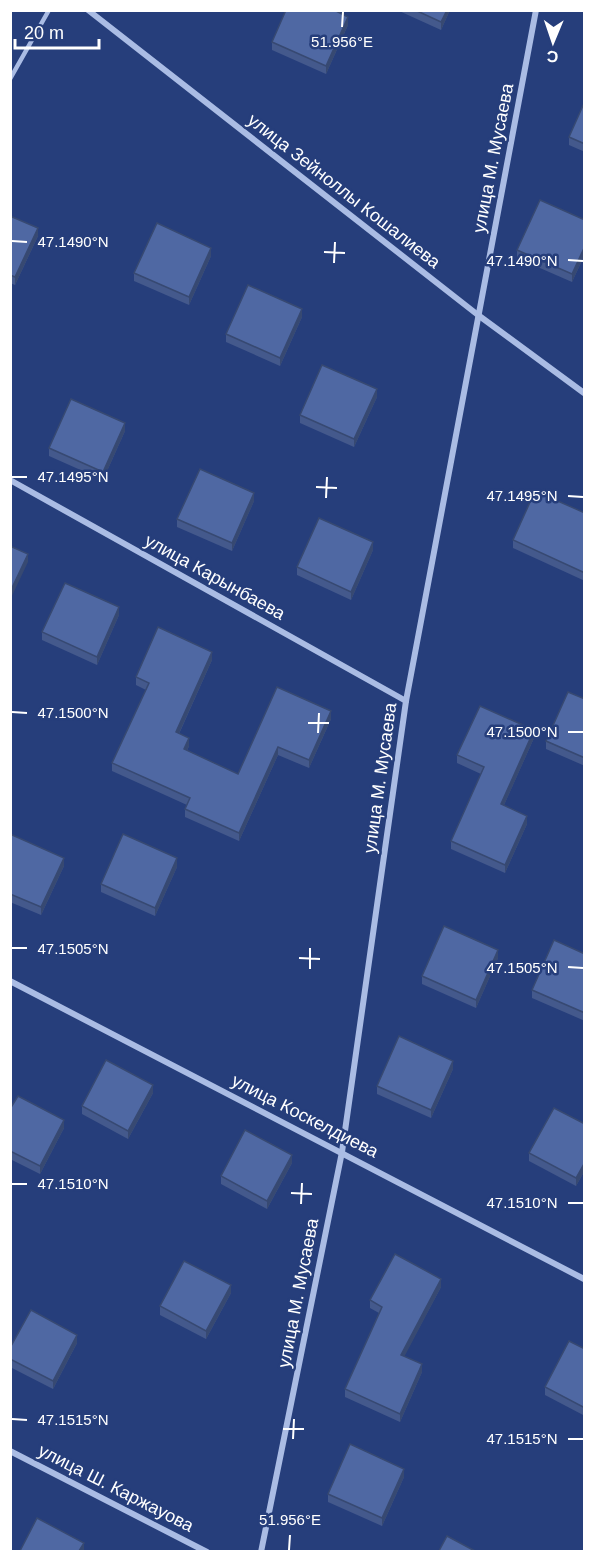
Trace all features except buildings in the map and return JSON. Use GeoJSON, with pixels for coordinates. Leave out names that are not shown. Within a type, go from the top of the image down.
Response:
{"type":"FeatureCollection","features":[{"type":"Feature","properties":{"kind":"street","name":"улица Зейноллы Кошалиева"},"geometry":{"type":"LineString","coordinates":[[88,10],[478,315],[585,393]]}},
{"type":"Feature","properties":{"kind":"street","name":"улица М. Мусаева"},"geometry":{"type":"LineString","coordinates":[[261,1551],[342,1152],[406,701],[536,10]]}},
{"type":"Feature","properties":{"kind":"street","name":"улица Карынбаева"},"geometry":{"type":"LineString","coordinates":[[10,480],[406,701]]}},
{"type":"Feature","properties":{"kind":"street","name":"улица Коскелдиева"},"geometry":{"type":"LineString","coordinates":[[10,981],[585,1279]]}},
{"type":"Feature","properties":{"kind":"street","name":"улица Ш. Каржауова"},"geometry":{"type":"LineString","coordinates":[[10,1450],[207,1551]]}},
{"type":"Feature","properties":{"kind":"lane"},"geometry":{"type":"LineString","coordinates":[[10,79],[49,10]]}}]}
